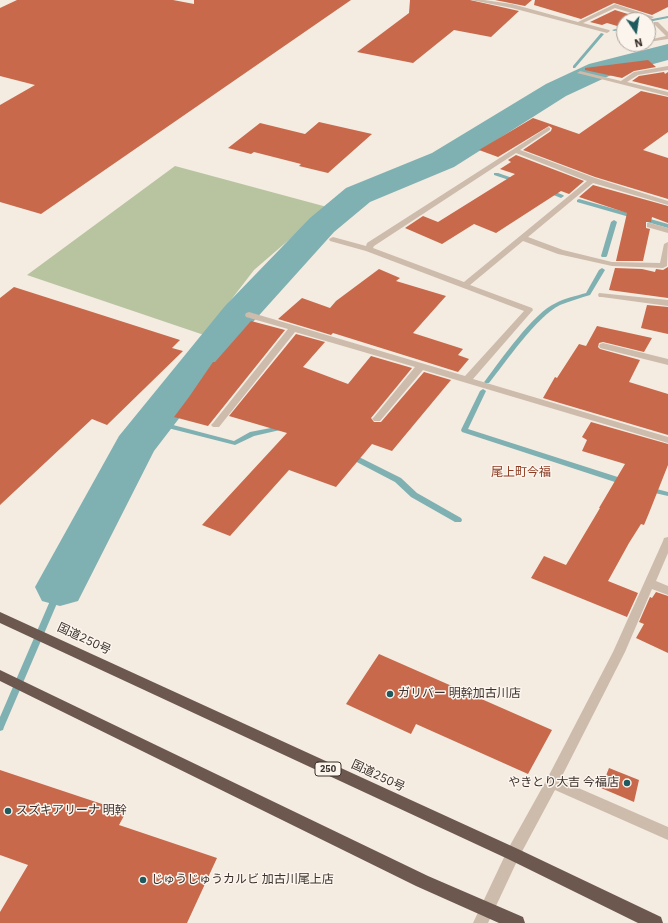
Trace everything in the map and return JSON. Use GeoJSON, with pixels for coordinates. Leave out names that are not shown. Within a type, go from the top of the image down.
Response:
{"type":"FeatureCollection","features":[{"type":"Feature","properties":{"kind":"highway","name":"国道250号"},"geometry":{"type":"LineString","coordinates":[[0,617],[513,854],[655,923]]}},
{"type":"Feature","properties":{"kind":"highway"},"geometry":{"type":"LineString","coordinates":[[0,675],[422,881],[517,923]]}},
{"type":"Feature","properties":{"kind":"street"},"geometry":{"type":"LineString","coordinates":[[474,0],[514,3],[607,31]]}},
{"type":"Feature","properties":{"kind":"street"},"geometry":{"type":"LineString","coordinates":[[580,22],[615,6],[635,12]]}},
{"type":"Feature","properties":{"kind":"street"},"geometry":{"type":"LineString","coordinates":[[656,23],[668,36],[656,39]]}},
{"type":"Feature","properties":{"kind":"street"},"geometry":{"type":"LineString","coordinates":[[622,83],[636,73],[668,68]]}},
{"type":"Feature","properties":{"kind":"street"},"geometry":{"type":"LineString","coordinates":[[580,73],[668,94]]}},
{"type":"Feature","properties":{"kind":"street"},"geometry":{"type":"LineString","coordinates":[[369,250],[370,245],[548,129]]}},
{"type":"Feature","properties":{"kind":"street"},"geometry":{"type":"LineString","coordinates":[[516,151],[592,180],[668,204]]}},
{"type":"Feature","properties":{"kind":"street"},"geometry":{"type":"LineString","coordinates":[[464,286],[592,180]]}},
{"type":"Feature","properties":{"kind":"street"},"geometry":{"type":"LineString","coordinates":[[650,225],[668,231]]}},
{"type":"Feature","properties":{"kind":"street"},"geometry":{"type":"LineString","coordinates":[[523,238],[561,252],[612,264],[663,266],[668,244]]}},
{"type":"Feature","properties":{"kind":"street"},"geometry":{"type":"LineString","coordinates":[[333,239],[369,250],[529,310],[466,381]]}},
{"type":"Feature","properties":{"kind":"street"},"geometry":{"type":"LineString","coordinates":[[602,295],[668,303]]}},
{"type":"Feature","properties":{"kind":"street"},"geometry":{"type":"LineString","coordinates":[[249,315],[466,381],[668,440]]}},
{"type":"Feature","properties":{"kind":"street"},"geometry":{"type":"LineString","coordinates":[[216,424],[293,329]]}},
{"type":"Feature","properties":{"kind":"street"},"geometry":{"type":"LineString","coordinates":[[603,346],[668,362]]}},
{"type":"Feature","properties":{"kind":"street"},"geometry":{"type":"LineString","coordinates":[[377,419],[420,367]]}},
{"type":"Feature","properties":{"kind":"street"},"geometry":{"type":"LineString","coordinates":[[480,923],[513,854],[552,784],[619,652],[668,541]]}},
{"type":"Feature","properties":{"kind":"street"},"geometry":{"type":"LineString","coordinates":[[649,583],[668,591]]}},
{"type":"Feature","properties":{"kind":"street"},"geometry":{"type":"LineString","coordinates":[[552,784],[668,834]]}},
{"type":"Feature","properties":{"kind":"green space"},"geometry":{"type":"Polygon","coordinates":[[[175,166],[327,207],[254,270],[204,335],[27,275],[175,166]]]}},
{"type":"Feature","properties":{"kind":"building"},"geometry":{"type":"Polygon","coordinates":[[[17,0],[173,0],[194,4],[194,0],[351,0],[41,214],[0,202],[0,105],[35,85],[0,76],[0,8],[17,0]]]}},
{"type":"Feature","properties":{"kind":"building"},"geometry":{"type":"Polygon","coordinates":[[[410,0],[470,0],[519,11],[491,37],[454,30],[413,63],[357,52],[409,13],[410,0]]]}},
{"type":"Feature","properties":{"kind":"building"},"geometry":{"type":"Polygon","coordinates":[[[495,0],[532,0],[525,6],[495,0]]]}},
{"type":"Feature","properties":{"kind":"building"},"geometry":{"type":"Polygon","coordinates":[[[535,0],[668,0],[668,7],[656,13],[642,12],[614,3],[581,19],[534,5],[535,0]]]}},
{"type":"Feature","properties":{"kind":"building"},"geometry":{"type":"Polygon","coordinates":[[[615,10],[621,12],[616,12],[616,26],[607,23],[602,25],[590,22],[615,10]]]}},
{"type":"Feature","properties":{"kind":"building"},"geometry":{"type":"Polygon","coordinates":[[[648,60],[656,67],[634,71],[622,78],[585,70],[585,68],[648,60]]]}},
{"type":"Feature","properties":{"kind":"building"},"geometry":{"type":"Polygon","coordinates":[[[664,72],[665,74],[668,72],[668,90],[632,81],[639,76],[664,72]]]}},
{"type":"Feature","properties":{"kind":"building"},"geometry":{"type":"Polygon","coordinates":[[[641,91],[668,97],[668,132],[643,150],[668,158],[668,199],[595,177],[523,150],[551,131],[552,128],[549,126],[498,157],[479,150],[533,118],[579,134],[641,91]]]}},
{"type":"Feature","properties":{"kind":"building"},"geometry":{"type":"Polygon","coordinates":[[[319,122],[372,134],[328,173],[299,166],[301,164],[254,152],[251,154],[228,148],[260,123],[305,134],[319,122]]]}},
{"type":"Feature","properties":{"kind":"building"},"geometry":{"type":"Polygon","coordinates":[[[516,155],[584,181],[569,194],[561,191],[496,233],[474,224],[442,244],[405,228],[423,216],[438,222],[515,174],[500,169],[511,162],[508,160],[516,155]]]}},
{"type":"Feature","properties":{"kind":"building"},"geometry":{"type":"Polygon","coordinates":[[[593,185],[668,206],[668,223],[652,217],[651,222],[646,222],[646,228],[650,229],[643,261],[616,261],[627,213],[579,197],[593,185]]]}},
{"type":"Feature","properties":{"kind":"building"},"geometry":{"type":"Polygon","coordinates":[[[668,267],[668,298],[609,290],[615,268],[642,269],[655,272],[656,269],[663,270],[668,267]]]}},
{"type":"Feature","properties":{"kind":"building"},"geometry":{"type":"Polygon","coordinates":[[[379,269],[400,278],[396,281],[446,296],[413,333],[463,349],[458,355],[469,359],[458,372],[333,333],[331,335],[278,319],[302,298],[330,308],[336,301],[379,269]]]}},
{"type":"Feature","properties":{"kind":"building"},"geometry":{"type":"Polygon","coordinates":[[[14,287],[180,340],[172,348],[183,351],[107,425],[92,419],[0,505],[0,298],[14,287]]]}},
{"type":"Feature","properties":{"kind":"building"},"geometry":{"type":"Polygon","coordinates":[[[647,305],[668,307],[668,334],[641,328],[647,305]]]}},
{"type":"Feature","properties":{"kind":"building"},"geometry":{"type":"Polygon","coordinates":[[[251,321],[285,330],[208,426],[174,417],[213,362],[215,362],[251,321]]]}},
{"type":"Feature","properties":{"kind":"building"},"geometry":{"type":"Polygon","coordinates":[[[597,326],[652,338],[644,352],[603,342],[599,343],[598,347],[600,349],[640,360],[629,382],[668,394],[668,435],[543,398],[555,377],[557,378],[579,344],[586,346],[597,326]]]}},
{"type":"Feature","properties":{"kind":"building"},"geometry":{"type":"Polygon","coordinates":[[[296,334],[325,342],[303,367],[348,384],[371,356],[412,368],[371,418],[374,422],[381,422],[424,372],[451,380],[392,451],[372,444],[336,487],[289,470],[230,536],[202,525],[287,433],[229,416],[296,334]]]}},
{"type":"Feature","properties":{"kind":"building"},"geometry":{"type":"Polygon","coordinates":[[[591,422],[668,444],[668,465],[644,525],[641,524],[608,581],[638,593],[627,617],[531,578],[544,556],[566,565],[625,464],[582,451],[587,440],[582,437],[591,422]]]}},
{"type":"Feature","properties":{"kind":"building"},"geometry":{"type":"Polygon","coordinates":[[[656,592],[668,596],[668,653],[636,638],[644,624],[639,622],[650,597],[652,598],[656,592]]]}},
{"type":"Feature","properties":{"kind":"building"},"geometry":{"type":"Polygon","coordinates":[[[379,654],[552,730],[528,774],[416,724],[411,734],[346,704],[379,654]]]}},
{"type":"Feature","properties":{"kind":"building"},"geometry":{"type":"Polygon","coordinates":[[[609,768],[639,780],[634,802],[601,788],[609,768]]]}},
{"type":"Feature","properties":{"kind":"building"},"geometry":{"type":"Polygon","coordinates":[[[0,770],[126,812],[119,825],[217,858],[187,923],[0,923],[0,912],[28,865],[0,855],[0,770]]]}},
{"type":"Feature","properties":{"kind":"waterway"},"geometry":{"type":"LineString","coordinates":[[656,19],[668,17]]}},
{"type":"Feature","properties":{"kind":"waterway"},"geometry":{"type":"LineString","coordinates":[[574,67],[602,34]]}},
{"type":"Feature","properties":{"kind":"waterway"},"geometry":{"type":"LineString","coordinates":[[60,587],[135,446],[239,314],[322,225],[358,195],[443,160],[556,90],[599,70],[668,52]]}},
{"type":"Feature","properties":{"kind":"waterway"},"geometry":{"type":"LineString","coordinates":[[496,174],[518,181]]}},
{"type":"Feature","properties":{"kind":"waterway"},"geometry":{"type":"LineString","coordinates":[[548,191],[561,196]]}},
{"type":"Feature","properties":{"kind":"waterway"},"geometry":{"type":"LineString","coordinates":[[579,201],[668,226]]}},
{"type":"Feature","properties":{"kind":"waterway"},"geometry":{"type":"LineString","coordinates":[[604,256],[614,222]]}},
{"type":"Feature","properties":{"kind":"waterway"},"geometry":{"type":"LineString","coordinates":[[487,382],[529,329],[548,310],[558,304],[588,294],[602,270]]}},
{"type":"Feature","properties":{"kind":"waterway"},"geometry":{"type":"LineString","coordinates":[[483,391],[464,430],[624,482]]}},
{"type":"Feature","properties":{"kind":"waterway"},"geometry":{"type":"LineString","coordinates":[[154,422],[235,443],[252,434],[281,428],[283,429]]}},
{"type":"Feature","properties":{"kind":"waterway"},"geometry":{"type":"LineString","coordinates":[[351,456],[398,480],[414,495],[458,520]]}},
{"type":"Feature","properties":{"kind":"waterway"},"geometry":{"type":"LineString","coordinates":[[649,489],[668,494]]}},
{"type":"Feature","properties":{"kind":"waterway"},"geometry":{"type":"LineString","coordinates":[[0,727],[60,587]]}},
{"type":"Feature","properties":{"kind":"place","name":"ガリバー 明幹加古川店"},"geometry":{"type":"Point","coordinates":[390,694]}},
{"type":"Feature","properties":{"kind":"place","name":"やきとり大吉 今福店"},"geometry":{"type":"Point","coordinates":[627,783]}},
{"type":"Feature","properties":{"kind":"place","name":"スズキアリーナ 明幹"},"geometry":{"type":"Point","coordinates":[8,811]}},
{"type":"Feature","properties":{"kind":"place","name":"じゅうじゅうカルビ 加古川尾上店"},"geometry":{"type":"Point","coordinates":[143,880]}},
{"type":"Feature","properties":{"kind":"district","name":"尾上町今福"},"geometry":{"type":"Point","coordinates":[521,473]}}]}
